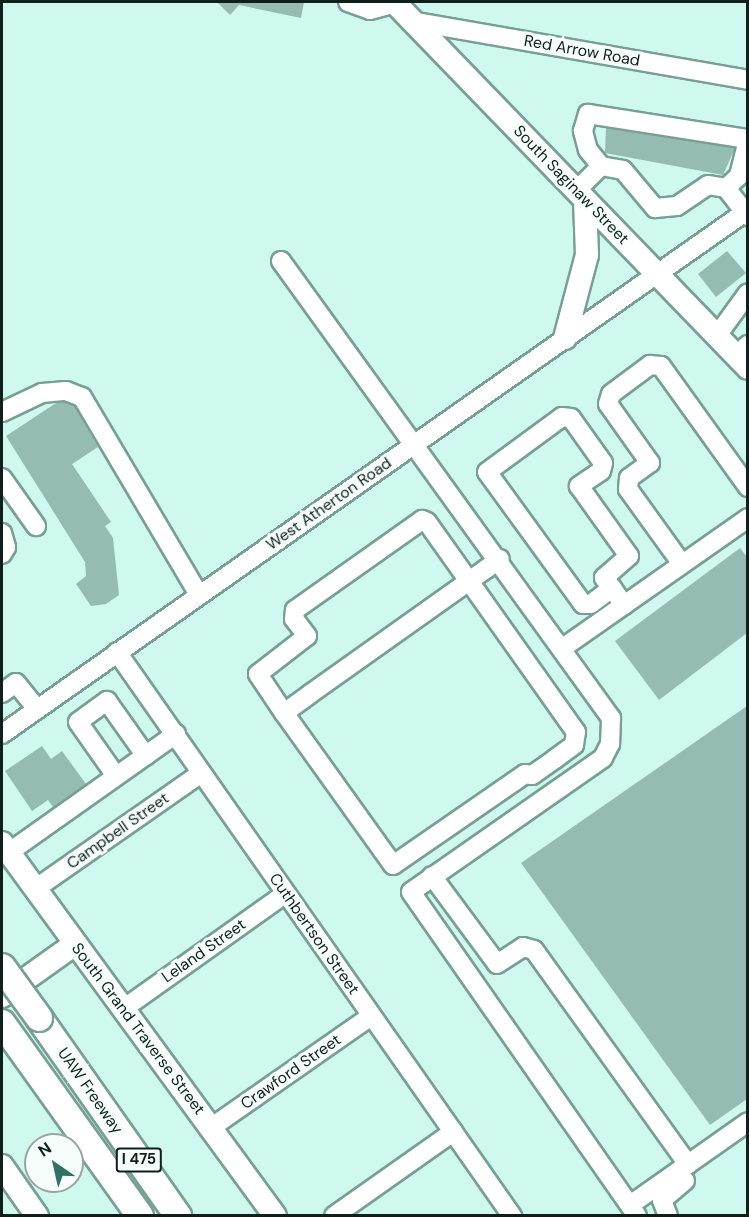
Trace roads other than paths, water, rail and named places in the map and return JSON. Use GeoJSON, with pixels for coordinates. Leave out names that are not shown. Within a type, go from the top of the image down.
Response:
{"type":"FeatureCollection","features":[{"type":"Feature","properties":{"kind":"highway","name":"UAW Freeway"},"geometry":{"type":"LineString","coordinates":[[2,967],[178,1215]]}},
{"type":"Feature","properties":{"kind":"highway","name":"UAW Freeway"},"geometry":{"type":"LineString","coordinates":[[6,1030],[140,1215]]}},
{"type":"Feature","properties":{"kind":"highway"},"geometry":{"type":"LineString","coordinates":[[100,1104],[191,1215]]}},
{"type":"Feature","properties":{"kind":"highway"},"geometry":{"type":"LineString","coordinates":[[64,1111],[132,1215]]}},
{"type":"Feature","properties":{"kind":"main road","name":"South Saginaw Street"},"geometry":{"type":"LineString","coordinates":[[395,2],[716,336],[744,356]]}},
{"type":"Feature","properties":{"kind":"main road"},"geometry":{"type":"LineString","coordinates":[[565,338],[588,255],[581,195]]}},
{"type":"Feature","properties":{"kind":"main road","name":"South Grand Traverse Street"},"geometry":{"type":"LineString","coordinates":[[5,848],[275,1215]]}},
{"type":"Feature","properties":{"kind":"main road"},"geometry":{"type":"LineString","coordinates":[[2,996],[75,944]]}},
{"type":"Feature","properties":{"kind":"main road"},"geometry":{"type":"LineString","coordinates":[[2,1166],[37,1215]]}},
{"type":"Feature","properties":{"kind":"street"},"geometry":{"type":"LineString","coordinates":[[348,2],[370,10],[395,2]]}},
{"type":"Feature","properties":{"kind":"street","name":"Red Arrow Road"},"geometry":{"type":"LineString","coordinates":[[416,22],[747,80]]}},
{"type":"Feature","properties":{"kind":"street"},"geometry":{"type":"LineString","coordinates":[[726,188],[739,176],[747,140],[588,114],[583,131],[588,150],[601,166],[623,170],[655,208],[677,206],[708,185],[726,188],[746,213]]}},
{"type":"Feature","properties":{"kind":"street"},"geometry":{"type":"LineString","coordinates":[[581,195],[601,166]]}},
{"type":"Feature","properties":{"kind":"street","name":"West Atherton Road"},"geometry":{"type":"LineString","coordinates":[[2,734],[746,213]]}},
{"type":"Feature","properties":{"kind":"street"},"geometry":{"type":"LineString","coordinates":[[281,261],[416,442],[564,647],[611,718],[607,751],[411,892],[634,1210],[688,1164],[747,1122]]}},
{"type":"Feature","properties":{"kind":"street"},"geometry":{"type":"LineString","coordinates":[[716,336],[747,293]]}},
{"type":"Feature","properties":{"kind":"street"},"geometry":{"type":"LineString","coordinates":[[682,564],[627,489],[629,478],[650,463],[608,404],[611,394],[650,365],[662,366],[747,487]]}},
{"type":"Feature","properties":{"kind":"street"},"geometry":{"type":"LineString","coordinates":[[2,412],[42,393],[66,391],[82,397],[199,595]]}},
{"type":"Feature","properties":{"kind":"street"},"geometry":{"type":"LineString","coordinates":[[612,588],[591,604],[583,604],[488,471],[562,417],[571,418],[603,463],[601,471],[579,486],[629,556],[627,563],[604,578],[612,588],[624,605]]}},
{"type":"Feature","properties":{"kind":"street"},"geometry":{"type":"LineString","coordinates":[[2,478],[36,526]]}},
{"type":"Feature","properties":{"kind":"street"},"geometry":{"type":"LineString","coordinates":[[564,647],[747,518]]}},
{"type":"Feature","properties":{"kind":"street"},"geometry":{"type":"LineString","coordinates":[[422,520],[469,581],[576,732],[574,745],[555,759],[532,775],[525,774],[393,865],[285,713],[258,674],[307,636],[293,614],[311,598],[422,520]]}},
{"type":"Feature","properties":{"kind":"street"},"geometry":{"type":"LineString","coordinates":[[285,713],[500,559]]}},
{"type":"Feature","properties":{"kind":"street","name":"Cuthbertson Street"},"geometry":{"type":"LineString","coordinates":[[117,652],[512,1215]]}},
{"type":"Feature","properties":{"kind":"street"},"geometry":{"type":"LineString","coordinates":[[2,693],[16,682],[37,709]]}},
{"type":"Feature","properties":{"kind":"street"},"geometry":{"type":"LineString","coordinates":[[116,776],[78,722],[108,701],[146,756]]}},
{"type":"Feature","properties":{"kind":"street"},"geometry":{"type":"LineString","coordinates":[[5,848],[176,734]]}},
{"type":"Feature","properties":{"kind":"street","name":"Campbell Street"},"geometry":{"type":"LineString","coordinates":[[35,889],[201,773]]}},
{"type":"Feature","properties":{"kind":"street"},"geometry":{"type":"LineString","coordinates":[[432,876],[497,964],[523,947],[534,950],[688,1164]]}},
{"type":"Feature","properties":{"kind":"street","name":"Leland Street"},"geometry":{"type":"LineString","coordinates":[[123,1009],[285,894]]}},
{"type":"Feature","properties":{"kind":"street","name":"Crawford Street"},"geometry":{"type":"LineString","coordinates":[[212,1127],[371,1016]]}},
{"type":"Feature","properties":{"kind":"street"},"geometry":{"type":"LineString","coordinates":[[334,1215],[453,1132]]}},
{"type":"Feature","properties":{"kind":"street"},"geometry":{"type":"LineString","coordinates":[[668,1215],[662,1200],[669,1192],[747,1137]]}}]}
